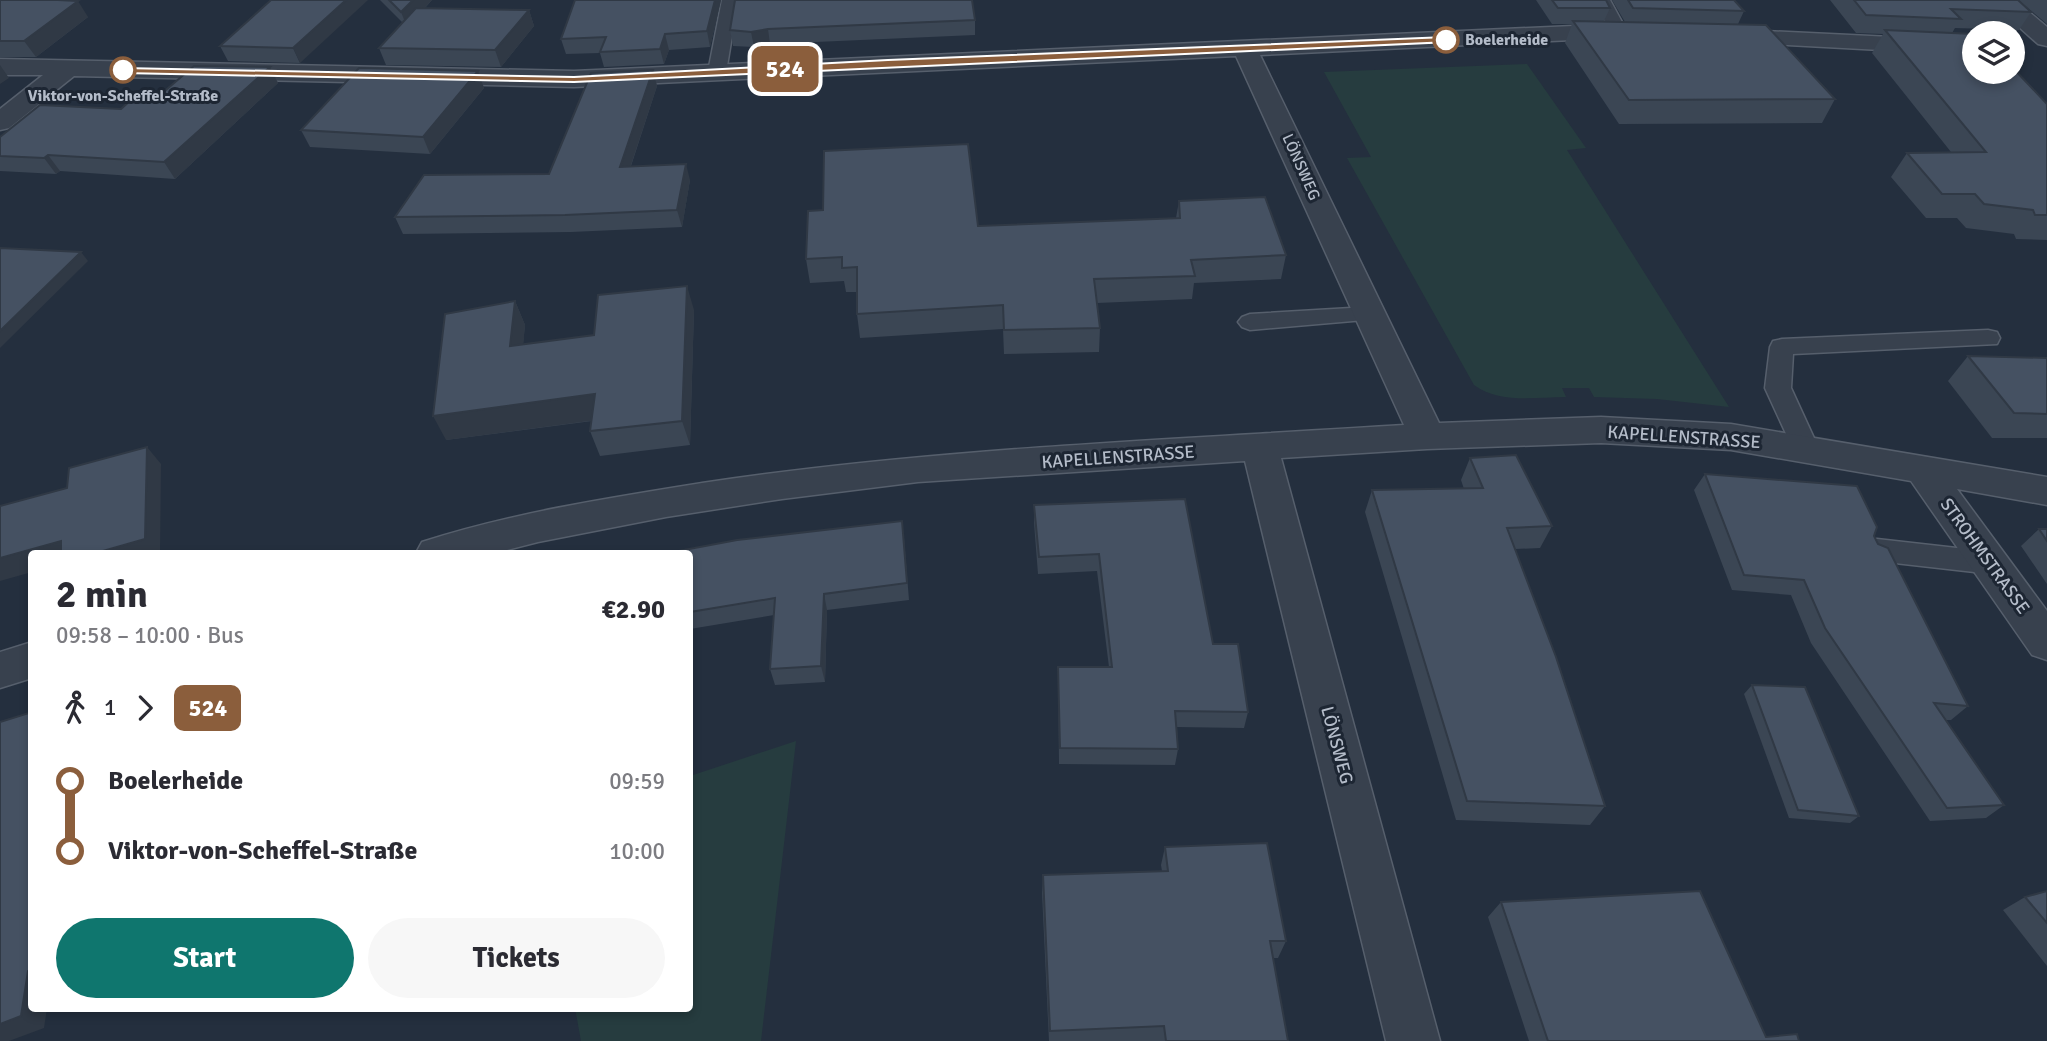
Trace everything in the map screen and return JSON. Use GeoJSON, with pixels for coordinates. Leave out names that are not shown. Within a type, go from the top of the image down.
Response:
{"type":"FeatureCollection","features":[{"type":"Feature","properties":{"kind":"street"},"geometry":{"type":"LineString","coordinates":[[2001,0],[2047,39]]}},
{"type":"Feature","properties":{"kind":"street"},"geometry":{"type":"LineString","coordinates":[[0,67],[507,80],[1573,33],[1645,34]]}},
{"type":"Feature","properties":{"kind":"street"},"geometry":{"type":"LineString","coordinates":[[1696,35],[1962,47]]}},
{"type":"Feature","properties":{"kind":"street"},"geometry":{"type":"LineString","coordinates":[[199,73],[226,46]]}},
{"type":"Feature","properties":{"kind":"street","name":"LÖNSWEG"},"geometry":{"type":"LineString","coordinates":[[1245,49],[1427,436]]}},
{"type":"Feature","properties":{"kind":"street"},"geometry":{"type":"LineString","coordinates":[[0,122],[67,69]]}},
{"type":"Feature","properties":{"kind":"street","name":"KAPELLENSTRASSE"},"geometry":{"type":"LineString","coordinates":[[448,550],[538,527],[782,485],[918,469],[1427,436],[1601,430],[1731,437],[2047,491]]}},
{"type":"Feature","properties":{"kind":"street","name":"LÖNSWEG"},"geometry":{"type":"LineString","coordinates":[[1260,448],[1413,1041]]}},
{"type":"Feature","properties":{"kind":"street","name":"STROHMSTRASSE"},"geometry":{"type":"LineString","coordinates":[[1922,469],[2047,643]]}},
{"type":"Feature","properties":{"kind":"street"},"geometry":{"type":"LineString","coordinates":[[0,670],[28,661]]}},
{"type":"Feature","properties":{"kind":"lane"},"geometry":{"type":"LineString","coordinates":[[717,72],[730,0]]}},
{"type":"Feature","properties":{"kind":"lane"},"geometry":{"type":"LineString","coordinates":[[1602,0],[1619,33]]}},
{"type":"Feature","properties":{"kind":"lane"},"geometry":{"type":"LineString","coordinates":[[1250,322],[1368,314]]}},
{"type":"Feature","properties":{"kind":"lane"},"geometry":{"type":"LineString","coordinates":[[1806,449],[1778,388],[1782,347],[1988,338]]}},
{"type":"Feature","properties":{"kind":"lane"},"geometry":{"type":"LineString","coordinates":[[1877,550],[1992,563]]}},
{"type":"Feature","properties":{"kind":"green space"},"geometry":{"type":"Polygon","coordinates":[[[1527,64],[1586,148],[1567,150],[1729,407],[1657,399],[1594,397],[1589,388],[1562,388],[1566,397],[1506,397],[1484,391],[1474,385],[1347,158],[1371,157],[1324,72],[1527,64]]]}},
{"type":"Feature","properties":{"kind":"green space"},"geometry":{"type":"Polygon","coordinates":[[[796,741],[761,1041],[581,1041],[576,1012],[693,1012],[693,775],[796,741]]]}},
{"type":"Feature","properties":{"kind":"building"},"geometry":{"type":"Polygon","coordinates":[[[0,0],[78,1],[24,41],[0,41],[0,0]]]}},
{"type":"Feature","properties":{"kind":"building"},"geometry":{"type":"Polygon","coordinates":[[[271,0],[346,0],[293,48],[220,46],[271,0]]]}},
{"type":"Feature","properties":{"kind":"building"},"geometry":{"type":"Polygon","coordinates":[[[389,0],[413,0],[401,12],[389,0]]]}},
{"type":"Feature","properties":{"kind":"building"},"geometry":{"type":"Polygon","coordinates":[[[575,0],[715,0],[707,31],[665,34],[660,49],[600,52],[606,37],[561,39],[575,0]]]}},
{"type":"Feature","properties":{"kind":"building"},"geometry":{"type":"Polygon","coordinates":[[[735,0],[972,0],[975,20],[751,32],[730,30],[735,0]]]}},
{"type":"Feature","properties":{"kind":"building"},"geometry":{"type":"Polygon","coordinates":[[[1552,0],[1606,0],[1610,8],[1558,8],[1552,0]]]}},
{"type":"Feature","properties":{"kind":"building"},"geometry":{"type":"Polygon","coordinates":[[[1628,0],[1734,0],[1744,11],[1633,8],[1628,0]]]}},
{"type":"Feature","properties":{"kind":"building"},"geometry":{"type":"Polygon","coordinates":[[[1854,0],[2018,0],[2031,12],[1951,9],[1961,19],[1866,15],[1854,0]]]}},
{"type":"Feature","properties":{"kind":"building"},"geometry":{"type":"Polygon","coordinates":[[[416,8],[529,10],[495,50],[379,48],[416,8]]]}},
{"type":"Feature","properties":{"kind":"building"},"geometry":{"type":"Polygon","coordinates":[[[1573,21],[1766,25],[1835,99],[1629,100],[1573,21]]]}},
{"type":"Feature","properties":{"kind":"building"},"geometry":{"type":"Polygon","coordinates":[[[1885,30],[1962,33],[1962,84],[2025,84],[2025,81],[2047,104],[2047,215],[2035,215],[2033,210],[1984,204],[1975,194],[1942,194],[1907,153],[1986,152],[1885,30]]]}},
{"type":"Feature","properties":{"kind":"building"},"geometry":{"type":"Polygon","coordinates":[[[194,66],[270,67],[164,162],[48,155],[44,158],[0,156],[0,137],[40,105],[121,109],[131,100],[153,101],[194,66]]]}},
{"type":"Feature","properties":{"kind":"building"},"geometry":{"type":"Polygon","coordinates":[[[359,68],[478,71],[423,137],[301,130],[359,68]]]}},
{"type":"Feature","properties":{"kind":"building"},"geometry":{"type":"Polygon","coordinates":[[[653,70],[620,167],[686,164],[677,210],[565,215],[395,217],[424,175],[549,174],[591,73],[653,70]]]}},
{"type":"Feature","properties":{"kind":"building"},"geometry":{"type":"Polygon","coordinates":[[[968,144],[978,226],[1180,218],[1179,201],[1265,197],[1286,255],[1191,260],[1195,276],[1094,279],[1100,328],[1004,330],[1003,305],[857,314],[857,267],[842,268],[842,257],[806,259],[808,211],[823,210],[824,151],[968,144]]]}},
{"type":"Feature","properties":{"kind":"building"},"geometry":{"type":"Polygon","coordinates":[[[0,248],[81,252],[0,331],[0,248]]]}},
{"type":"Feature","properties":{"kind":"building"},"geometry":{"type":"Polygon","coordinates":[[[687,286],[682,421],[590,431],[595,394],[433,416],[445,314],[515,301],[510,346],[594,335],[598,295],[687,286]]]}},
{"type":"Feature","properties":{"kind":"building"},"geometry":{"type":"Polygon","coordinates":[[[1968,356],[2047,358],[2047,414],[2014,413],[1968,356]]]}},
{"type":"Feature","properties":{"kind":"building"},"geometry":{"type":"Polygon","coordinates":[[[147,447],[145,539],[106,550],[61,550],[61,541],[0,558],[0,506],[67,488],[69,468],[147,447]]]}},
{"type":"Feature","properties":{"kind":"building"},"geometry":{"type":"Polygon","coordinates":[[[1516,455],[1552,526],[1507,528],[1556,657],[1605,806],[1467,801],[1372,490],[1483,488],[1470,458],[1516,455]]]}},
{"type":"Feature","properties":{"kind":"building"},"geometry":{"type":"Polygon","coordinates":[[[1705,474],[1857,486],[1877,527],[1874,536],[1878,544],[1888,548],[1968,706],[1934,703],[2004,805],[1947,808],[1825,628],[1804,580],[1744,575],[1705,474]]]}},
{"type":"Feature","properties":{"kind":"building"},"geometry":{"type":"Polygon","coordinates":[[[1185,499],[1213,644],[1238,644],[1248,712],[1175,711],[1178,749],[1060,748],[1058,667],[1112,667],[1099,554],[1039,557],[1034,505],[1185,499]]]}},
{"type":"Feature","properties":{"kind":"building"},"geometry":{"type":"Polygon","coordinates":[[[902,521],[907,583],[824,594],[821,666],[770,669],[775,598],[693,612],[693,550],[684,550],[737,540],[902,521]]]}},
{"type":"Feature","properties":{"kind":"building"},"geometry":{"type":"Polygon","coordinates":[[[2039,529],[2047,529],[2047,541],[2039,529]]]}},
{"type":"Feature","properties":{"kind":"building"},"geometry":{"type":"Polygon","coordinates":[[[1752,685],[1805,687],[1859,816],[1798,810],[1752,685]]]}},
{"type":"Feature","properties":{"kind":"building"},"geometry":{"type":"Polygon","coordinates":[[[28,713],[28,971],[21,1016],[0,1024],[0,722],[28,713]]]}},
{"type":"Feature","properties":{"kind":"building"},"geometry":{"type":"Polygon","coordinates":[[[1267,843],[1286,941],[1270,941],[1288,1041],[1166,1041],[1164,1026],[1050,1031],[1043,875],[1168,871],[1165,847],[1267,843]]]}},
{"type":"Feature","properties":{"kind":"building"},"geometry":{"type":"Polygon","coordinates":[[[1700,891],[1766,1037],[1797,1034],[1799,1041],[1548,1041],[1501,902],[1700,891]]]}},
{"type":"Feature","properties":{"kind":"building"},"geometry":{"type":"Polygon","coordinates":[[[2047,891],[2047,923],[2025,897],[2047,891]]]}},
{"type":"Feature","properties":{"kind":"bus line","name":"524"},"geometry":{"type":"LineString","coordinates":[[123,70],[507,80],[574,79],[1446,40]]}},
{"type":"Feature","properties":{"kind":"place","name":"Boelerheide"},"geometry":{"type":"Point","coordinates":[1446,40]}},
{"type":"Feature","properties":{"kind":"place","name":"Viktor-von-Scheffel-Straße"},"geometry":{"type":"Point","coordinates":[123,70]}}]}
